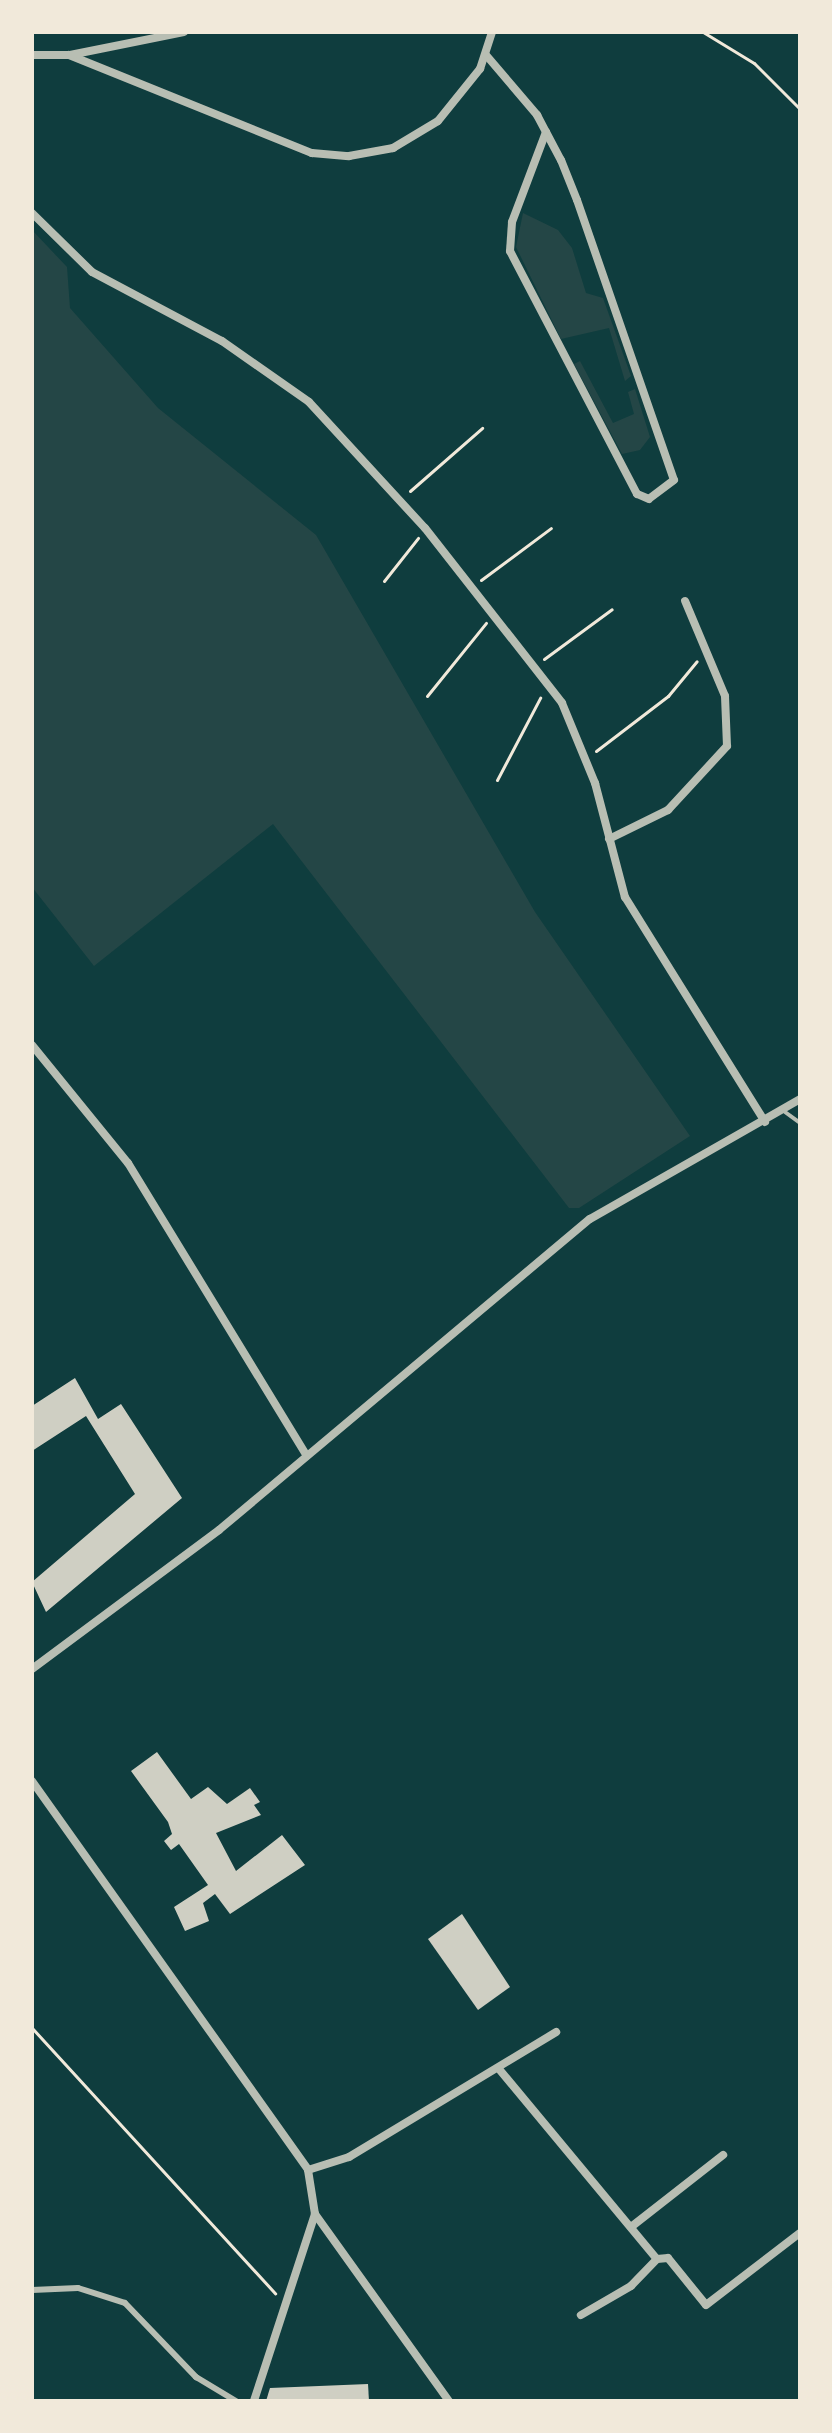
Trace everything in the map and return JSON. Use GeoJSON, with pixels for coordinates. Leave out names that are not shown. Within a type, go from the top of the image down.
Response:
{"type":"FeatureCollection","features":[{"type":"Feature","properties":{"kind":"street"},"geometry":{"type":"LineString","coordinates":[[32,55],[69,55],[184,32]]}},
{"type":"Feature","properties":{"kind":"street"},"geometry":{"type":"LineString","coordinates":[[69,55],[312,153],[339,156],[381,151],[423,133],[463,94],[486,55],[492,32]]}},
{"type":"Feature","properties":{"kind":"street"},"geometry":{"type":"LineString","coordinates":[[486,55],[517,84],[546,132],[674,480],[649,499],[637,494],[510,251],[512,222],[546,132]]}},
{"type":"Feature","properties":{"kind":"street"},"geometry":{"type":"LineString","coordinates":[[32,213],[92,272],[222,341],[309,402],[425,528],[548,684],[586,759],[625,897],[765,1122]]}},
{"type":"Feature","properties":{"kind":"street"},"geometry":{"type":"LineString","coordinates":[[609,839],[657,818],[720,759],[729,717],[706,649],[685,601]]}},
{"type":"Feature","properties":{"kind":"street"},"geometry":{"type":"LineString","coordinates":[[32,1045],[128,1163],[307,1456]]}},
{"type":"Feature","properties":{"kind":"street"},"geometry":{"type":"LineString","coordinates":[[32,1669],[307,1456],[590,1219],[785,1112],[800,1099]]}},
{"type":"Feature","properties":{"kind":"street"},"geometry":{"type":"LineString","coordinates":[[32,1781],[308,2170],[315,2214],[449,2401]]}},
{"type":"Feature","properties":{"kind":"street"},"geometry":{"type":"LineString","coordinates":[[308,2170],[349,2157],[556,2032]]}},
{"type":"Feature","properties":{"kind":"street"},"geometry":{"type":"LineString","coordinates":[[499,2069],[657,2259]]}},
{"type":"Feature","properties":{"kind":"street"},"geometry":{"type":"LineString","coordinates":[[631,2227],[723,2155]]}},
{"type":"Feature","properties":{"kind":"street"},"geometry":{"type":"LineString","coordinates":[[254,2401],[315,2214]]}},
{"type":"Feature","properties":{"kind":"street"},"geometry":{"type":"LineString","coordinates":[[581,2315],[631,2286],[657,2259],[668,2258],[706,2305],[800,2233]]}},
{"type":"Feature","properties":{"kind":"street"},"geometry":{"type":"LineString","coordinates":[[32,2290],[78,2288],[125,2303],[196,2377],[236,2401]]}},
{"type":"Feature","properties":{"kind":"lane"},"geometry":{"type":"LineString","coordinates":[[785,1112],[800,1123]]}},
{"type":"Feature","properties":{"kind":"path"},"geometry":{"type":"LineString","coordinates":[[703,32],[754,63],[800,109]]}},
{"type":"Feature","properties":{"kind":"path"},"geometry":{"type":"LineString","coordinates":[[401,499],[482,428]]}},
{"type":"Feature","properties":{"kind":"path"},"geometry":{"type":"LineString","coordinates":[[384,581],[425,528]]}},
{"type":"Feature","properties":{"kind":"path"},"geometry":{"type":"LineString","coordinates":[[472,587],[551,528]]}},
{"type":"Feature","properties":{"kind":"path"},"geometry":{"type":"LineString","coordinates":[[534,666],[612,609]]}},
{"type":"Feature","properties":{"kind":"path"},"geometry":{"type":"LineString","coordinates":[[427,696],[493,614]]}},
{"type":"Feature","properties":{"kind":"path"},"geometry":{"type":"LineString","coordinates":[[586,759],[668,696],[706,649]]}},
{"type":"Feature","properties":{"kind":"path"},"geometry":{"type":"LineString","coordinates":[[497,780],[548,684]]}},
{"type":"Feature","properties":{"kind":"path"},"geometry":{"type":"LineString","coordinates":[[32,2028],[285,2305]]}},
{"type":"Feature","properties":{"kind":"shaded area"},"geometry":{"type":"Polygon","coordinates":[[[523,213],[558,230],[572,248],[586,293],[603,298],[631,376],[625,381],[609,328],[561,339],[516,247],[523,213]]]}},
{"type":"Feature","properties":{"kind":"shaded area"},"geometry":{"type":"Polygon","coordinates":[[[32,230],[67,267],[70,308],[158,408],[316,535],[535,912],[690,1136],[579,1208],[569,1208],[273,824],[94,966],[32,887],[32,230]]]}},
{"type":"Feature","properties":{"kind":"shaded area"},"geometry":{"type":"Polygon","coordinates":[[[580,361],[613,423],[634,414],[628,392],[635,389],[650,437],[640,450],[622,454],[574,364],[580,361]]]}},
{"type":"Feature","properties":{"kind":"building"},"geometry":{"type":"Polygon","coordinates":[[[75,1378],[98,1419],[121,1404],[182,1498],[46,1612],[32,1582],[135,1494],[86,1416],[32,1451],[32,1406],[75,1378]]]}},
{"type":"Feature","properties":{"kind":"building"},"geometry":{"type":"Polygon","coordinates":[[[157,1752],[191,1799],[208,1787],[227,1804],[250,1788],[260,1802],[254,1805],[261,1815],[216,1833],[236,1871],[282,1835],[305,1865],[230,1914],[215,1894],[203,1903],[209,1921],[185,1931],[174,1907],[208,1885],[179,1844],[171,1850],[164,1841],[172,1834],[168,1822],[131,1771],[157,1752]]]}},
{"type":"Feature","properties":{"kind":"building"},"geometry":{"type":"Polygon","coordinates":[[[462,1914],[510,1987],[478,2010],[428,1939],[462,1914]]]}},
{"type":"Feature","properties":{"kind":"building"},"geometry":{"type":"Polygon","coordinates":[[[368,2384],[369,2401],[266,2401],[270,2388],[368,2384]]]}}]}
